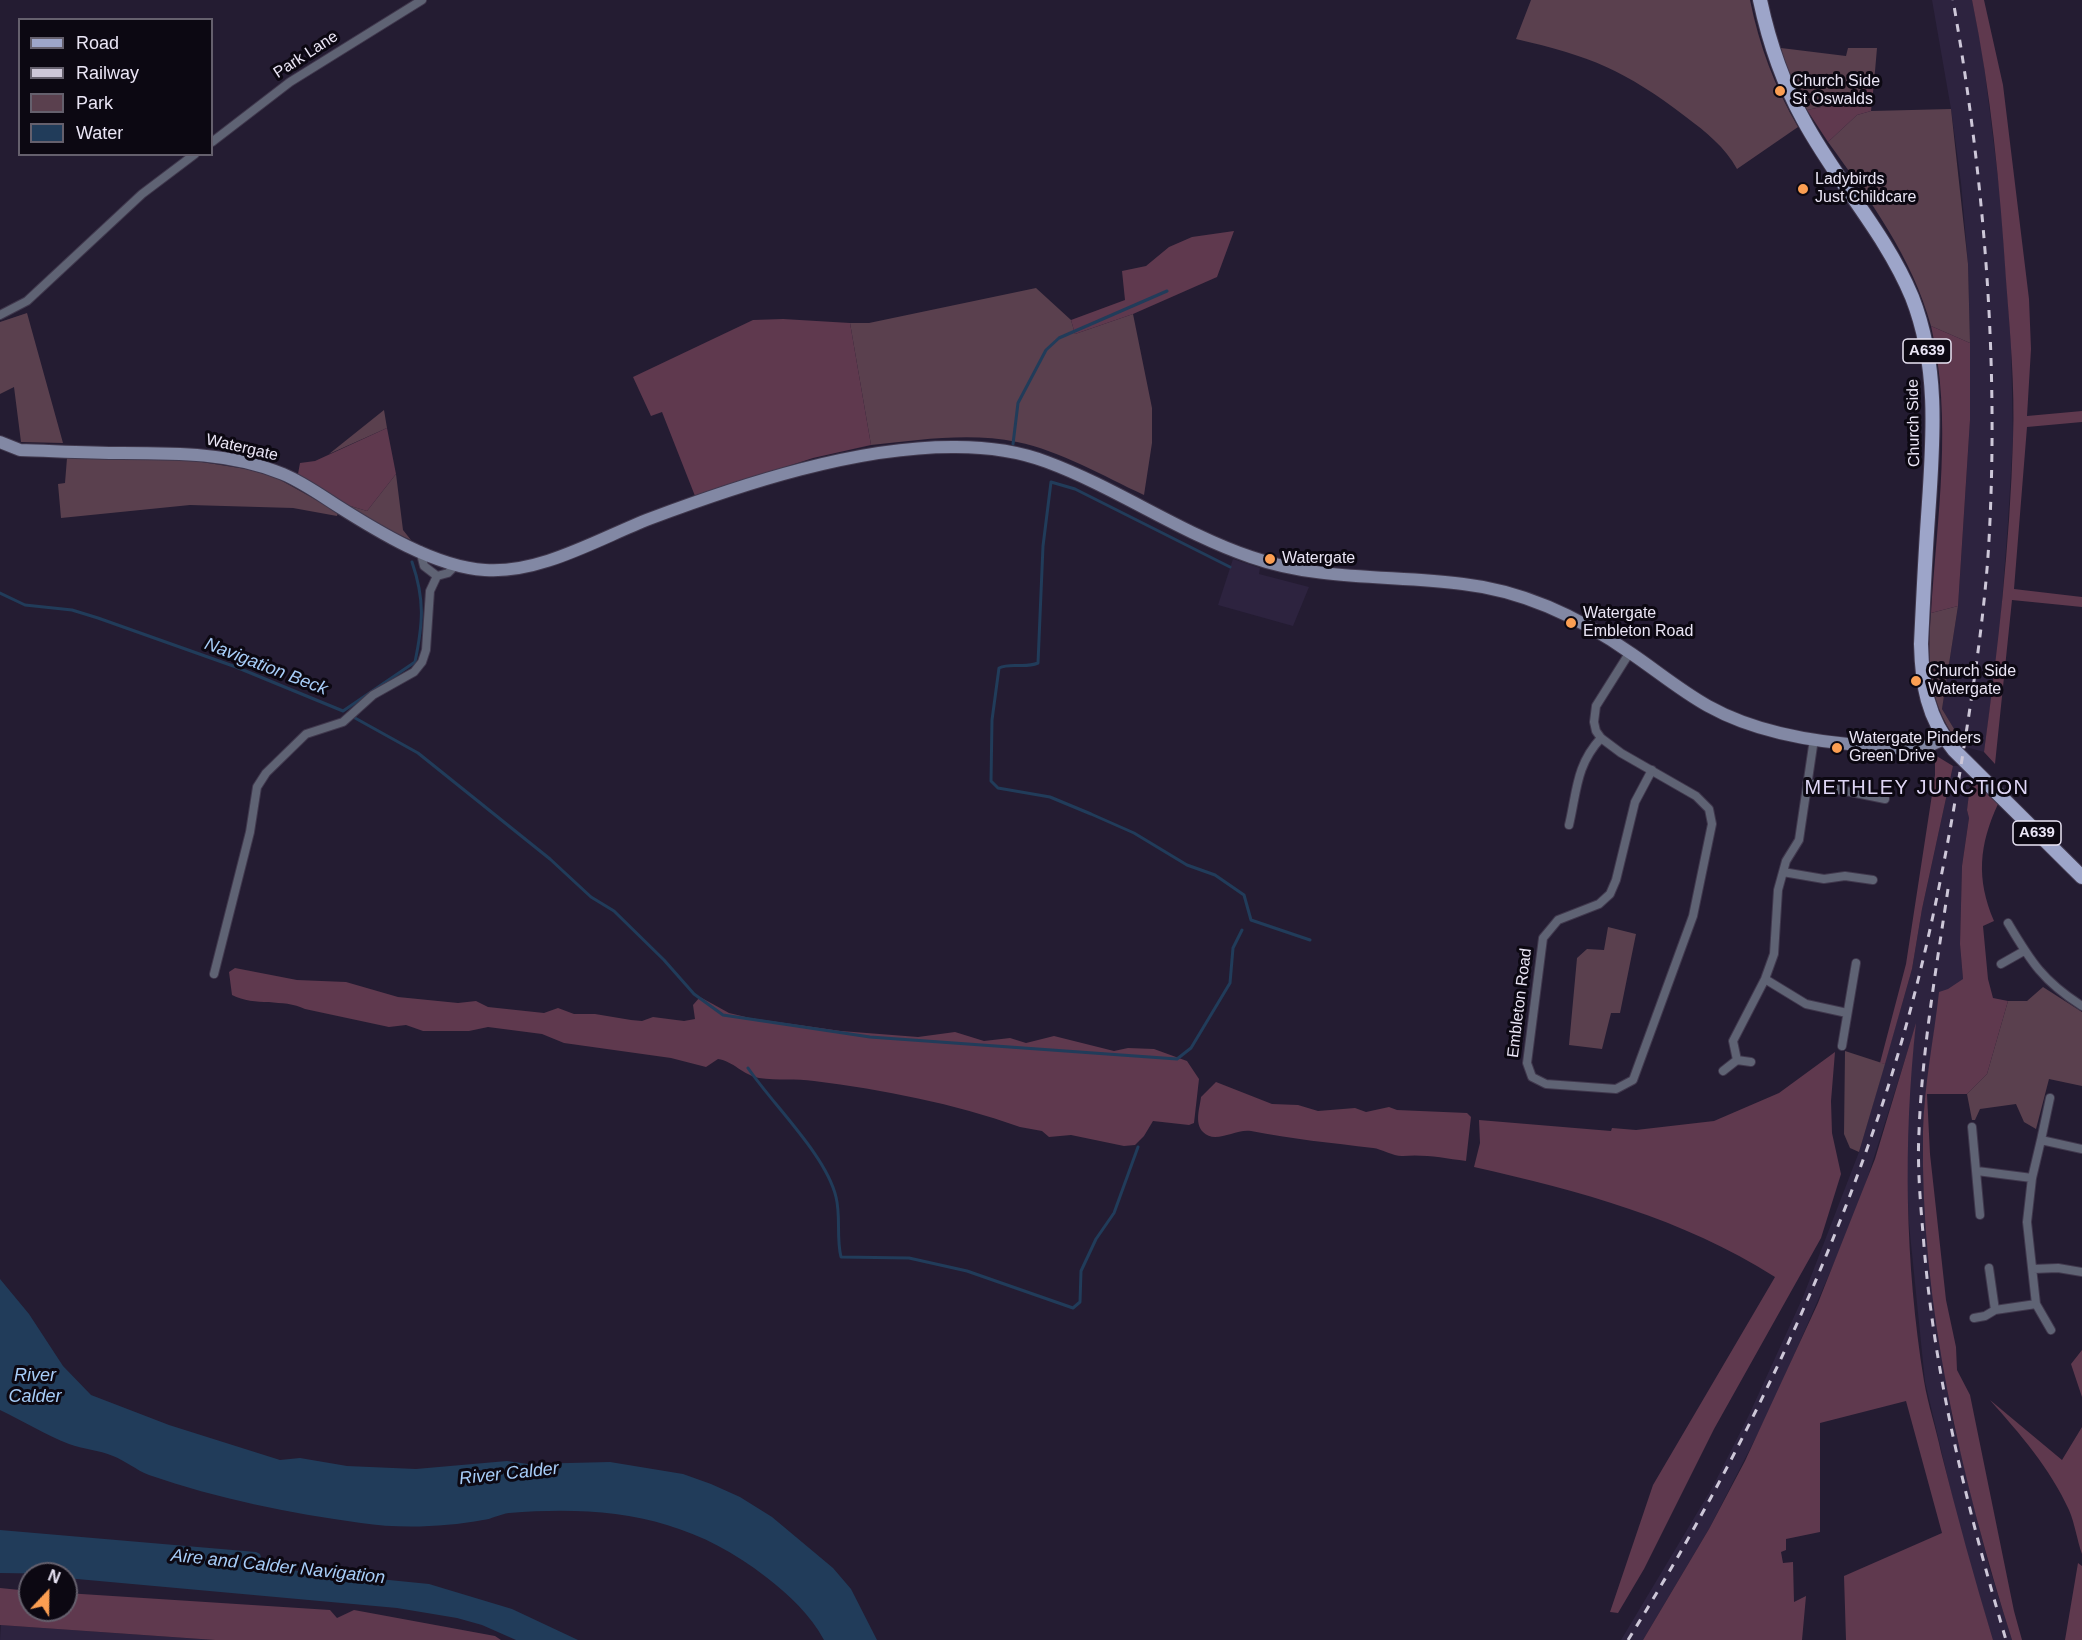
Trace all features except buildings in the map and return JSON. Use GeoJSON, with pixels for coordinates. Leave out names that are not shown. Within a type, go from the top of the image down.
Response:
{"type":"FeatureCollection","features":[{"type":"Feature","properties":{"kind":"main road","name":"Church Side"},"geometry":{"type":"LineString","coordinates":[[1760,0],[1780,71],[1804,121],[1873,224],[1902,276],[1918,315],[1929,360],[1934,404],[1922,674],[1930,710],[1944,738]]}},
{"type":"Feature","properties":{"kind":"main road","name":"Watergate"},"geometry":{"type":"LineString","coordinates":[[0,442],[20,450],[185,452],[255,466],[297,480],[369,525],[420,550],[456,565],[487,570],[529,568],[690,504],[859,456],[912,449],[992,449],[1050,462],[1190,531],[1247,556],[1283,567],[1325,573],[1462,584],[1505,592],[1544,604],[1575,619],[1630,652],[1704,704],[1724,714],[1768,729],[1814,739],[1916,748],[1932,746],[1944,738]]}},
{"type":"Feature","properties":{"kind":"main road","name":"A639"},"geometry":{"type":"LineString","coordinates":[[1944,738],[2082,877]]}},
{"type":"Feature","properties":{"kind":"street","name":"Park Lane"},"geometry":{"type":"LineString","coordinates":[[213,141],[290,82],[422,0]]}},
{"type":"Feature","properties":{"kind":"street"},"geometry":{"type":"LineString","coordinates":[[0,315],[27,301],[142,194],[192,156]]}},
{"type":"Feature","properties":{"kind":"street"},"geometry":{"type":"LineString","coordinates":[[420,550],[424,566],[437,576]]}},
{"type":"Feature","properties":{"kind":"street"},"geometry":{"type":"LineString","coordinates":[[214,975],[250,832],[257,787],[266,773],[306,734],[343,722],[373,695],[414,672],[426,650],[430,591],[437,576],[448,573],[456,565]]}},
{"type":"Feature","properties":{"kind":"street"},"geometry":{"type":"LineString","coordinates":[[1569,825],[1581,766],[1587,754],[1601,738],[1594,722],[1596,706],[1630,652]]}},
{"type":"Feature","properties":{"kind":"street","name":"Embleton Road"},"geometry":{"type":"LineString","coordinates":[[1601,738],[1696,796],[1709,809],[1712,824],[1693,916],[1633,1080],[1616,1089],[1546,1084],[1532,1077],[1527,1063],[1543,938],[1558,920],[1599,904],[1610,894],[1616,880],[1635,802],[1652,770]]}},
{"type":"Feature","properties":{"kind":"street"},"geometry":{"type":"LineString","coordinates":[[1737,1060],[1732,1041],[1765,979],[1774,954],[1778,891],[1783,872],[1798,840],[1814,739]]}},
{"type":"Feature","properties":{"kind":"street"},"geometry":{"type":"LineString","coordinates":[[1807,783],[1885,798]]}},
{"type":"Feature","properties":{"kind":"street"},"geometry":{"type":"LineString","coordinates":[[1783,872],[1824,879],[1845,876],[1873,880]]}},
{"type":"Feature","properties":{"kind":"street"},"geometry":{"type":"LineString","coordinates":[[2007,923],[2047,982],[2082,1006]]}},
{"type":"Feature","properties":{"kind":"street"},"geometry":{"type":"LineString","coordinates":[[2001,964],[2024,951]]}},
{"type":"Feature","properties":{"kind":"street"},"geometry":{"type":"LineString","coordinates":[[1842,1046],[1856,963]]}},
{"type":"Feature","properties":{"kind":"street"},"geometry":{"type":"LineString","coordinates":[[1765,979],[1806,1004],[1847,1013]]}},
{"type":"Feature","properties":{"kind":"street"},"geometry":{"type":"LineString","coordinates":[[1723,1071],[1737,1060],[1751,1062]]}},
{"type":"Feature","properties":{"kind":"street"},"geometry":{"type":"LineString","coordinates":[[2050,1098],[2032,1178],[2027,1222],[2036,1304],[2051,1330]]}},
{"type":"Feature","properties":{"kind":"street"},"geometry":{"type":"LineString","coordinates":[[1972,1127],[1980,1215]]}},
{"type":"Feature","properties":{"kind":"street"},"geometry":{"type":"LineString","coordinates":[[2041,1140],[2082,1149]]}},
{"type":"Feature","properties":{"kind":"street"},"geometry":{"type":"LineString","coordinates":[[1977,1172],[2003,1172],[2032,1178]]}},
{"type":"Feature","properties":{"kind":"street"},"geometry":{"type":"LineString","coordinates":[[1989,1268],[1995,1310]]}},
{"type":"Feature","properties":{"kind":"street"},"geometry":{"type":"LineString","coordinates":[[2033,1269],[2058,1268],[2082,1272]]}},
{"type":"Feature","properties":{"kind":"street"},"geometry":{"type":"LineString","coordinates":[[1974,1318],[1985,1316],[1995,1310],[2036,1304]]}},
{"type":"Feature","properties":{"kind":"shaded area"},"geometry":{"type":"Polygon","coordinates":[[[1932,0],[1972,0],[1982,49],[2001,201],[2011,345],[2013,438],[2008,522],[1999,642],[1984,752],[1962,746],[1962,742],[1942,709],[1958,606],[1970,420],[1970,343],[1968,264],[1961,183],[1932,0]]]}},
{"type":"Feature","properties":{"kind":"shaded area"},"geometry":{"type":"Polygon","coordinates":[[[1972,0],[1984,0],[2003,85],[2029,299],[2031,349],[2027,416],[2082,411],[2082,422],[2027,427],[2014,589],[2082,597],[2082,607],[2012,600],[1995,764],[1984,752],[2006,557],[2013,439],[2013,379],[1998,174],[1972,0]]]}},
{"type":"Feature","properties":{"kind":"shaded area"},"geometry":{"type":"Polygon","coordinates":[[[1874,83],[1871,111],[1857,115],[1828,142],[1807,110],[1859,99],[1863,84],[1874,83]]]}},
{"type":"Feature","properties":{"kind":"shaded area"},"geometry":{"type":"Polygon","coordinates":[[[1234,231],[1217,277],[1133,314],[1075,334],[1071,320],[1125,300],[1122,271],[1146,266],[1169,247],[1192,237],[1234,231]]]}},
{"type":"Feature","properties":{"kind":"shaded area"},"geometry":{"type":"Polygon","coordinates":[[[783,319],[850,323],[871,445],[813,458],[695,496],[662,412],[651,416],[633,377],[753,320],[783,319]]]}},
{"type":"Feature","properties":{"kind":"shaded area"},"geometry":{"type":"Polygon","coordinates":[[[1931,326],[1970,343],[1970,420],[1958,606],[1931,613],[1942,469],[1942,433],[1938,361],[1931,326]]]}},
{"type":"Feature","properties":{"kind":"shaded area"},"geometry":{"type":"Polygon","coordinates":[[[387,428],[396,474],[367,511],[347,505],[298,474],[300,463],[315,461],[387,428]]]}},
{"type":"Feature","properties":{"kind":"shaded area"},"geometry":{"type":"Polygon","coordinates":[[[1233,559],[1260,568],[1259,574],[1309,587],[1293,626],[1218,605],[1233,559]]]}},
{"type":"Feature","properties":{"kind":"shaded area"},"geometry":{"type":"Polygon","coordinates":[[[1935,755],[1953,766],[1922,909],[1912,969],[1885,1064],[1880,1063],[1906,964],[1935,775],[1935,755]]]}},
{"type":"Feature","properties":{"kind":"shaded area"},"geometry":{"type":"Polygon","coordinates":[[[1953,766],[1958,766],[1971,777],[1967,810],[1969,818],[1962,866],[1960,944],[1963,979],[1935,1026],[1924,1109],[1925,1206],[1936,1318],[1953,1421],[1989,1566],[2012,1640],[1993,1640],[1964,1547],[1925,1382],[1909,1224],[1906,1158],[1908,1091],[1915,1028],[1858,1208],[1772,1406],[1709,1529],[1643,1640],[1621,1640],[1712,1488],[1748,1417],[1803,1297],[1859,1152],[1912,969],[1922,909],[1953,766]]]}},
{"type":"Feature","properties":{"kind":"shaded area"},"geometry":{"type":"Polygon","coordinates":[[[1971,777],[1998,804],[1987,834],[1982,862],[1984,891],[1994,921],[1983,926],[1988,979],[1993,998],[2008,1001],[1987,1074],[1967,1094],[1927,1094],[1930,1154],[1946,1300],[1956,1347],[1957,1370],[1970,1395],[2014,1611],[2022,1640],[2012,1640],[1976,1516],[1961,1453],[1936,1325],[1928,1261],[1924,1197],[1924,1114],[1939,992],[1963,979],[1960,944],[1962,866],[1969,818],[1967,810],[1971,777]]]}},
{"type":"Feature","properties":{"kind":"shaded area"},"geometry":{"type":"Polygon","coordinates":[[[235,968],[297,980],[346,982],[398,997],[458,1003],[476,1001],[488,1007],[544,1013],[558,1008],[574,1014],[595,1014],[631,1020],[642,1021],[653,1017],[684,1021],[695,1019],[693,1005],[700,997],[729,1013],[841,1031],[918,1037],[955,1032],[984,1041],[1010,1038],[1026,1043],[1054,1036],[1114,1051],[1128,1048],[1154,1049],[1187,1061],[1199,1079],[1194,1123],[1189,1125],[1153,1121],[1135,1145],[1124,1146],[1071,1135],[1049,1137],[1042,1131],[918,1098],[814,1081],[759,1078],[718,1059],[706,1067],[671,1058],[564,1043],[542,1034],[488,1027],[469,1031],[423,1031],[406,1025],[389,1027],[288,1004],[250,1001],[232,995],[229,972],[235,968]]]}},
{"type":"Feature","properties":{"kind":"shaded area"},"geometry":{"type":"Polygon","coordinates":[[[1916,1023],[1909,1113],[1908,1202],[1918,1337],[1930,1408],[1993,1640],[1846,1640],[1844,1576],[1942,1533],[1906,1401],[1820,1423],[1820,1532],[1786,1539],[1786,1550],[1781,1552],[1783,1563],[1793,1562],[1794,1602],[1806,1596],[1802,1640],[1643,1640],[1709,1529],[1745,1461],[1818,1303],[1875,1159],[1916,1023]]]}},
{"type":"Feature","properties":{"kind":"shaded area"},"geometry":{"type":"Polygon","coordinates":[[[1835,1052],[1831,1101],[1832,1133],[1841,1174],[1821,1238],[1714,1429],[1644,1569],[1618,1613],[1610,1612],[1653,1485],[1775,1277],[1704,1238],[1629,1209],[1553,1186],[1474,1167],[1480,1143],[1479,1120],[1611,1131],[1612,1128],[1636,1130],[1714,1121],[1779,1093],[1835,1052]]]}},
{"type":"Feature","properties":{"kind":"shaded area"},"geometry":{"type":"Polygon","coordinates":[[[1216,1082],[1272,1104],[1298,1105],[1318,1111],[1355,1108],[1366,1112],[1389,1107],[1397,1110],[1467,1113],[1471,1117],[1466,1161],[1426,1156],[1400,1156],[1373,1148],[1251,1131],[1220,1137],[1208,1136],[1200,1128],[1199,1110],[1201,1097],[1216,1082]]]}},
{"type":"Feature","properties":{"kind":"shaded area"},"geometry":{"type":"Polygon","coordinates":[[[2082,1350],[2082,1397],[2071,1364],[2082,1350]]]}},
{"type":"Feature","properties":{"kind":"shaded area"},"geometry":{"type":"Polygon","coordinates":[[[1990,1400],[2062,1460],[2082,1427],[2082,1554],[2069,1510],[2053,1480],[1990,1400]]]}},
{"type":"Feature","properties":{"kind":"shaded area"},"geometry":{"type":"Polygon","coordinates":[[[2078,1563],[2082,1566],[2082,1640],[2065,1640],[2078,1563]]]}},
{"type":"Feature","properties":{"kind":"shaded area"},"geometry":{"type":"Polygon","coordinates":[[[0,1588],[18,1590],[18,1622],[78,1622],[78,1594],[330,1610],[337,1618],[354,1610],[495,1636],[501,1640],[215,1640],[0,1625],[0,1588]]]}},
{"type":"Feature","properties":{"kind":"shaded area"},"geometry":{"type":"Polygon","coordinates":[[[1,1625],[215,1640],[0,1640],[1,1625]]]}},
{"type":"Feature","properties":{"kind":"green space"},"geometry":{"type":"Polygon","coordinates":[[[1531,0],[1750,0],[1769,66],[1798,127],[1737,169],[1727,154],[1708,134],[1644,87],[1586,59],[1516,39],[1531,0]]]}},
{"type":"Feature","properties":{"kind":"green space"},"geometry":{"type":"Polygon","coordinates":[[[1781,48],[1846,56],[1848,48],[1877,48],[1874,83],[1863,84],[1859,99],[1807,110],[1785,65],[1781,48]]]}},
{"type":"Feature","properties":{"kind":"green space"},"geometry":{"type":"Polygon","coordinates":[[[1951,109],[1968,264],[1970,343],[1931,326],[1913,276],[1901,253],[1874,208],[1828,142],[1857,115],[1871,111],[1951,109]]]}},
{"type":"Feature","properties":{"kind":"green space"},"geometry":{"type":"Polygon","coordinates":[[[1036,288],[1071,320],[1075,334],[1133,314],[1152,408],[1152,443],[1144,495],[1050,451],[1017,442],[963,437],[871,445],[850,323],[869,323],[1036,288]]]}},
{"type":"Feature","properties":{"kind":"green space"},"geometry":{"type":"Polygon","coordinates":[[[27,313],[63,443],[21,442],[14,387],[0,394],[0,322],[27,313]]]}},
{"type":"Feature","properties":{"kind":"green space"},"geometry":{"type":"Polygon","coordinates":[[[384,410],[387,428],[329,454],[384,410]]]}},
{"type":"Feature","properties":{"kind":"green space"},"geometry":{"type":"Polygon","coordinates":[[[170,457],[246,469],[275,477],[338,512],[337,516],[293,508],[190,505],[61,518],[58,484],[65,483],[67,458],[170,457]]]}},
{"type":"Feature","properties":{"kind":"green space"},"geometry":{"type":"Polygon","coordinates":[[[396,474],[403,530],[411,540],[388,530],[347,505],[367,511],[396,474]]]}},
{"type":"Feature","properties":{"kind":"green space"},"geometry":{"type":"Polygon","coordinates":[[[1958,606],[1942,709],[1962,742],[1962,746],[1942,716],[1936,700],[1929,649],[1931,613],[1958,606]]]}},
{"type":"Feature","properties":{"kind":"green space"},"geometry":{"type":"Polygon","coordinates":[[[1608,927],[1636,934],[1620,1013],[1611,1013],[1602,1049],[1569,1045],[1577,958],[1587,949],[1604,950],[1608,927]]]}},
{"type":"Feature","properties":{"kind":"green space"},"geometry":{"type":"Polygon","coordinates":[[[2043,987],[2082,1012],[2082,1086],[2049,1079],[2036,1129],[2024,1122],[2016,1104],[1980,1109],[1975,1120],[1972,1120],[1967,1094],[1987,1074],[2008,1001],[2027,1001],[2043,987]]]}},
{"type":"Feature","properties":{"kind":"green space"},"geometry":{"type":"Polygon","coordinates":[[[1845,1051],[1885,1064],[1859,1152],[1850,1148],[1844,1134],[1845,1051]]]}},
{"type":"Feature","properties":{"kind":"water","name":"River Calder"},"geometry":{"type":"Polygon","coordinates":[[[0,1279],[29,1314],[63,1366],[91,1395],[169,1425],[280,1460],[300,1458],[347,1466],[416,1469],[507,1461],[528,1464],[610,1462],[683,1474],[711,1484],[740,1497],[772,1517],[833,1568],[851,1589],[877,1640],[824,1640],[806,1613],[791,1598],[737,1556],[707,1540],[645,1519],[579,1511],[544,1511],[509,1513],[438,1526],[407,1527],[361,1523],[280,1510],[201,1491],[149,1475],[108,1454],[69,1444],[0,1410],[0,1279]]]}},
{"type":"Feature","properties":{"kind":"water"},"geometry":{"type":"Polygon","coordinates":[[[0,1530],[256,1552],[260,1554],[264,1566],[269,1568],[429,1584],[512,1609],[578,1640],[516,1640],[482,1625],[457,1618],[397,1608],[78,1579],[78,1562],[18,1562],[18,1573],[0,1573],[0,1530]]]}},
{"type":"Feature","properties":{"kind":"waterway"},"geometry":{"type":"LineString","coordinates":[[1013,444],[1018,403],[1046,350],[1059,338],[1167,291]]}},
{"type":"Feature","properties":{"kind":"waterway"},"geometry":{"type":"LineString","coordinates":[[1230,567],[1075,489],[1051,482],[1043,546],[1038,663],[999,668],[992,720],[991,781],[998,788],[1050,797],[1134,833],[1187,865],[1215,875],[1244,895],[1251,920],[1310,940]]}},
{"type":"Feature","properties":{"kind":"waterway","name":"Navigation Beck"},"geometry":{"type":"LineString","coordinates":[[0,593],[25,605],[72,610],[98,618],[236,667],[343,711],[415,662],[420,635],[421,600],[412,562]]}},
{"type":"Feature","properties":{"kind":"waterway"},"geometry":{"type":"LineString","coordinates":[[355,718],[418,753],[550,859],[591,897],[614,911],[664,960],[694,994],[723,1015],[870,1037],[1177,1059],[1191,1048],[1230,983],[1233,948],[1242,930]]}},
{"type":"Feature","properties":{"kind":"waterway"},"geometry":{"type":"LineString","coordinates":[[748,1068],[822,1164],[836,1197],[841,1257],[909,1258],[967,1271],[1073,1308],[1080,1302],[1081,1271],[1096,1239],[1114,1213],[1138,1147]]}},
{"type":"Feature","properties":{"kind":"railway"},"geometry":{"type":"LineString","coordinates":[[1628,1640],[1698,1521],[1762,1399],[1791,1337],[1844,1210],[1868,1146],[1899,1050],[1925,952],[1946,853],[1982,620],[1992,472],[1990,337],[1981,201],[1953,0]]}},
{"type":"Feature","properties":{"kind":"railway"},"geometry":{"type":"LineString","coordinates":[[1948,889],[1923,1071],[1919,1132],[1922,1218],[1929,1296],[1945,1396],[1966,1494],[2006,1640]]}},
{"type":"Feature","properties":{"kind":"place","name":"Church Side St Oswalds"},"geometry":{"type":"Point","coordinates":[1780,91]}},
{"type":"Feature","properties":{"kind":"place","name":"Ladybirds Just Childcare"},"geometry":{"type":"Point","coordinates":[1803,189]}},
{"type":"Feature","properties":{"kind":"place","name":"Watergate"},"geometry":{"type":"Point","coordinates":[1270,559]}},
{"type":"Feature","properties":{"kind":"place","name":"Watergate Embleton Road"},"geometry":{"type":"Point","coordinates":[1571,623]}},
{"type":"Feature","properties":{"kind":"place","name":"Church Side Watergate"},"geometry":{"type":"Point","coordinates":[1916,681]}},
{"type":"Feature","properties":{"kind":"place","name":"Watergate Pinders Green Drive"},"geometry":{"type":"Point","coordinates":[1837,748]}},
{"type":"Feature","properties":{"kind":"district","name":"METHLEY JUNCTION"},"geometry":{"type":"Point","coordinates":[1917,788]}},
{"type":"Feature","properties":{"kind":"water label","name":"Aire and Calder Navigation"},"geometry":{"type":"Point","coordinates":[278,1567]}}]}
